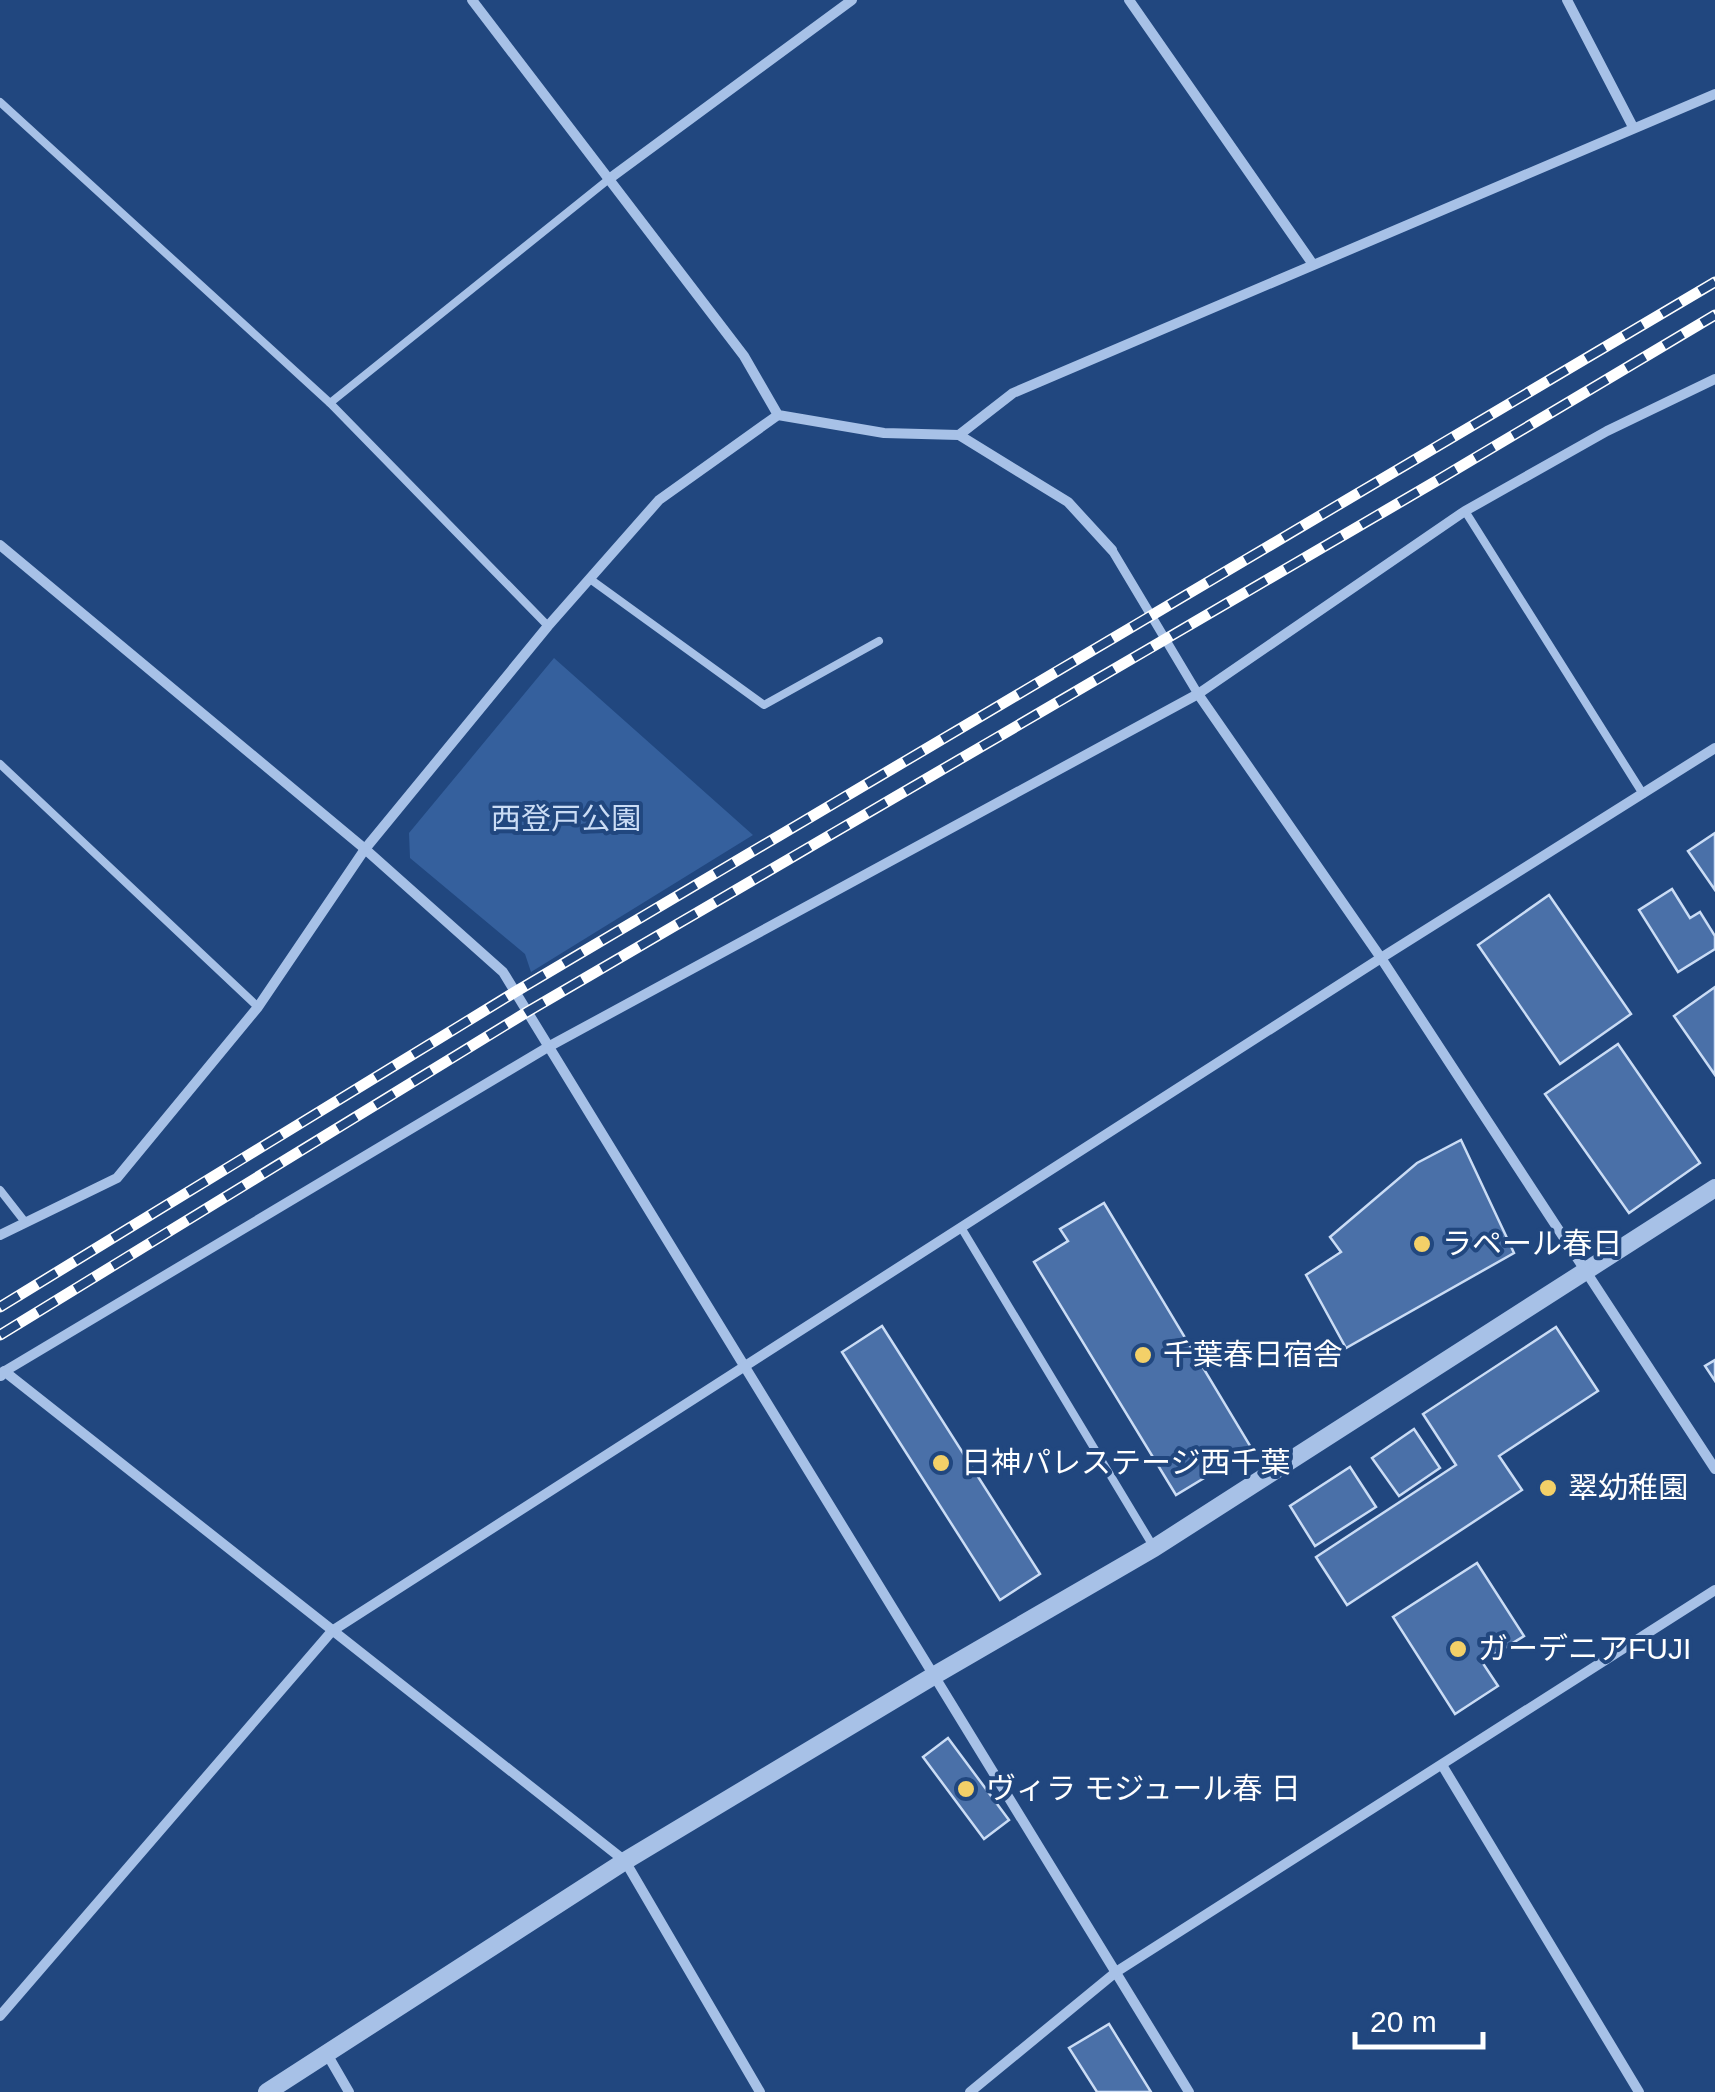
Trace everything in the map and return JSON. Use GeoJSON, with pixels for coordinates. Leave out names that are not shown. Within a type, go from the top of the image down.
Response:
{"type":"FeatureCollection","features":[{"type":"Feature","properties":{"kind":"street"},"geometry":{"type":"LineString","coordinates":[[472,0],[744,356],[778,415]]}},
{"type":"Feature","properties":{"kind":"street"},"geometry":{"type":"LineString","coordinates":[[609,179],[852,0]]}},
{"type":"Feature","properties":{"kind":"street"},"geometry":{"type":"LineString","coordinates":[[1567,0],[1633,126]]}},
{"type":"Feature","properties":{"kind":"street"},"geometry":{"type":"LineString","coordinates":[[1135,2],[1312,263]]}},
{"type":"Feature","properties":{"kind":"street"},"geometry":{"type":"LineString","coordinates":[[959,435],[1013,393],[1715,94]]}},
{"type":"Feature","properties":{"kind":"street"},"geometry":{"type":"LineString","coordinates":[[760,2092],[625,1861],[1,1374],[548,1046],[1198,694],[1465,511],[1607,431],[1715,379]]}},
{"type":"Feature","properties":{"kind":"street"},"geometry":{"type":"LineString","coordinates":[[0,1235],[117,1178],[258,1007],[365,848],[548,626],[659,500],[778,415],[884,434],[959,435],[1068,502],[1112,550],[1198,694],[1380,958],[1715,1470]]}},
{"type":"Feature","properties":{"kind":"street"},"geometry":{"type":"LineString","coordinates":[[0,545],[365,848],[504,972],[1189,2092]]}},
{"type":"Feature","properties":{"kind":"street"},"geometry":{"type":"LineString","coordinates":[[0,2016],[332,1631],[1380,958],[1715,748]]}},
{"type":"Feature","properties":{"kind":"street"},"geometry":{"type":"LineString","coordinates":[[267,2092],[625,1861],[1154,1548],[1715,1188]]}},
{"type":"Feature","properties":{"kind":"street"},"geometry":{"type":"LineString","coordinates":[[970,2092],[1116,1972],[1715,1590]]}},
{"type":"Feature","properties":{"kind":"street"},"geometry":{"type":"LineString","coordinates":[[1442,1765],[1640,2092]]}},
{"type":"Feature","properties":{"kind":"street"},"geometry":{"type":"LineString","coordinates":[[327,2054],[349,2092]]}},
{"type":"Feature","properties":{"kind":"lane"},"geometry":{"type":"LineString","coordinates":[[0,102],[330,402],[548,626]]}},
{"type":"Feature","properties":{"kind":"lane"},"geometry":{"type":"LineString","coordinates":[[330,402],[609,179]]}},
{"type":"Feature","properties":{"kind":"lane"},"geometry":{"type":"LineString","coordinates":[[1465,511],[1643,794]]}},
{"type":"Feature","properties":{"kind":"lane"},"geometry":{"type":"LineString","coordinates":[[590,579],[764,705],[878,641]]}},
{"type":"Feature","properties":{"kind":"lane"},"geometry":{"type":"LineString","coordinates":[[0,764],[258,1007]]}},
{"type":"Feature","properties":{"kind":"lane"},"geometry":{"type":"LineString","coordinates":[[0,1190],[25,1222]]}},
{"type":"Feature","properties":{"kind":"lane"},"geometry":{"type":"LineString","coordinates":[[962,1229],[1154,1548]]}},
{"type":"Feature","properties":{"kind":"green space","name":"西登戸公園"},"geometry":{"type":"Polygon","coordinates":[[[554,658],[753,835],[531,972],[525,954],[410,858],[409,833],[554,658]]]}},
{"type":"Feature","properties":{"kind":"building"},"geometry":{"type":"Polygon","coordinates":[[[1715,833],[1715,890],[1688,851],[1715,833]]]}},
{"type":"Feature","properties":{"kind":"building"},"geometry":{"type":"Polygon","coordinates":[[[1672,889],[1690,918],[1700,912],[1715,936],[1715,949],[1678,972],[1639,910],[1672,889]]]}},
{"type":"Feature","properties":{"kind":"building"},"geometry":{"type":"Polygon","coordinates":[[[1549,895],[1631,1014],[1560,1064],[1478,945],[1549,895]]]}},
{"type":"Feature","properties":{"kind":"building"},"geometry":{"type":"Polygon","coordinates":[[[1715,987],[1715,1075],[1674,1016],[1715,987]]]}},
{"type":"Feature","properties":{"kind":"building"},"geometry":{"type":"Polygon","coordinates":[[[1618,1044],[1700,1163],[1629,1213],[1545,1094],[1618,1044]]]}},
{"type":"Feature","properties":{"kind":"building","name":"ラペール春日"},"geometry":{"type":"Polygon","coordinates":[[[1461,1140],[1514,1253],[1346,1348],[1306,1275],[1341,1252],[1330,1237],[1417,1163],[1461,1140]]]}},
{"type":"Feature","properties":{"kind":"building","name":"千葉春日宿舎"},"geometry":{"type":"Polygon","coordinates":[[[1104,1203],[1252,1449],[1176,1495],[1034,1262],[1068,1241],[1060,1229],[1104,1203]]]}},
{"type":"Feature","properties":{"kind":"building","name":"日神パレステージ西千葉"},"geometry":{"type":"Polygon","coordinates":[[[882,1326],[1040,1574],[1000,1600],[842,1352],[882,1326]]]}},
{"type":"Feature","properties":{"kind":"building"},"geometry":{"type":"Polygon","coordinates":[[[1556,1327],[1598,1391],[1499,1456],[1522,1490],[1347,1605],[1316,1557],[1456,1465],[1423,1414],[1556,1327]]]}},
{"type":"Feature","properties":{"kind":"building"},"geometry":{"type":"Polygon","coordinates":[[[1715,1360],[1715,1381],[1705,1366],[1715,1360]]]}},
{"type":"Feature","properties":{"kind":"building"},"geometry":{"type":"Polygon","coordinates":[[[1414,1429],[1440,1468],[1399,1496],[1372,1458],[1414,1429]]]}},
{"type":"Feature","properties":{"kind":"building"},"geometry":{"type":"Polygon","coordinates":[[[1350,1467],[1376,1507],[1315,1546],[1290,1506],[1350,1467]]]}},
{"type":"Feature","properties":{"kind":"building","name":"ガーデニアFUJI"},"geometry":{"type":"Polygon","coordinates":[[[1477,1563],[1524,1636],[1482,1662],[1498,1686],[1455,1714],[1393,1617],[1477,1563]]]}},
{"type":"Feature","properties":{"kind":"building","name":"ヴィラ モジュール春 日"},"geometry":{"type":"Polygon","coordinates":[[[948,1738],[1009,1820],[984,1839],[923,1757],[948,1738]]]}},
{"type":"Feature","properties":{"kind":"building"},"geometry":{"type":"Polygon","coordinates":[[[1109,2024],[1151,2092],[1097,2092],[1069,2048],[1109,2024]]]}},
{"type":"Feature","properties":{"kind":"railway"},"geometry":{"type":"LineString","coordinates":[[0,1307],[515,992],[1715,282]]}},
{"type":"Feature","properties":{"kind":"railway"},"geometry":{"type":"LineString","coordinates":[[0,1335],[527,1012],[1715,315]]}},
{"type":"Feature","properties":{"kind":"place","name":"ラペール春日"},"geometry":{"type":"Point","coordinates":[1422,1244]}},
{"type":"Feature","properties":{"kind":"place","name":"千葉春日宿舎"},"geometry":{"type":"Point","coordinates":[1143,1355]}},
{"type":"Feature","properties":{"kind":"place","name":"日神パレステージ西千葉"},"geometry":{"type":"Point","coordinates":[941,1463]}},
{"type":"Feature","properties":{"kind":"place","name":"翠幼稚園"},"geometry":{"type":"Point","coordinates":[1548,1488]}},
{"type":"Feature","properties":{"kind":"place","name":"ガーデニアFUJI"},"geometry":{"type":"Point","coordinates":[1458,1649]}},
{"type":"Feature","properties":{"kind":"place","name":"ヴィラ モジュール春 日"},"geometry":{"type":"Point","coordinates":[966,1789]}}]}
